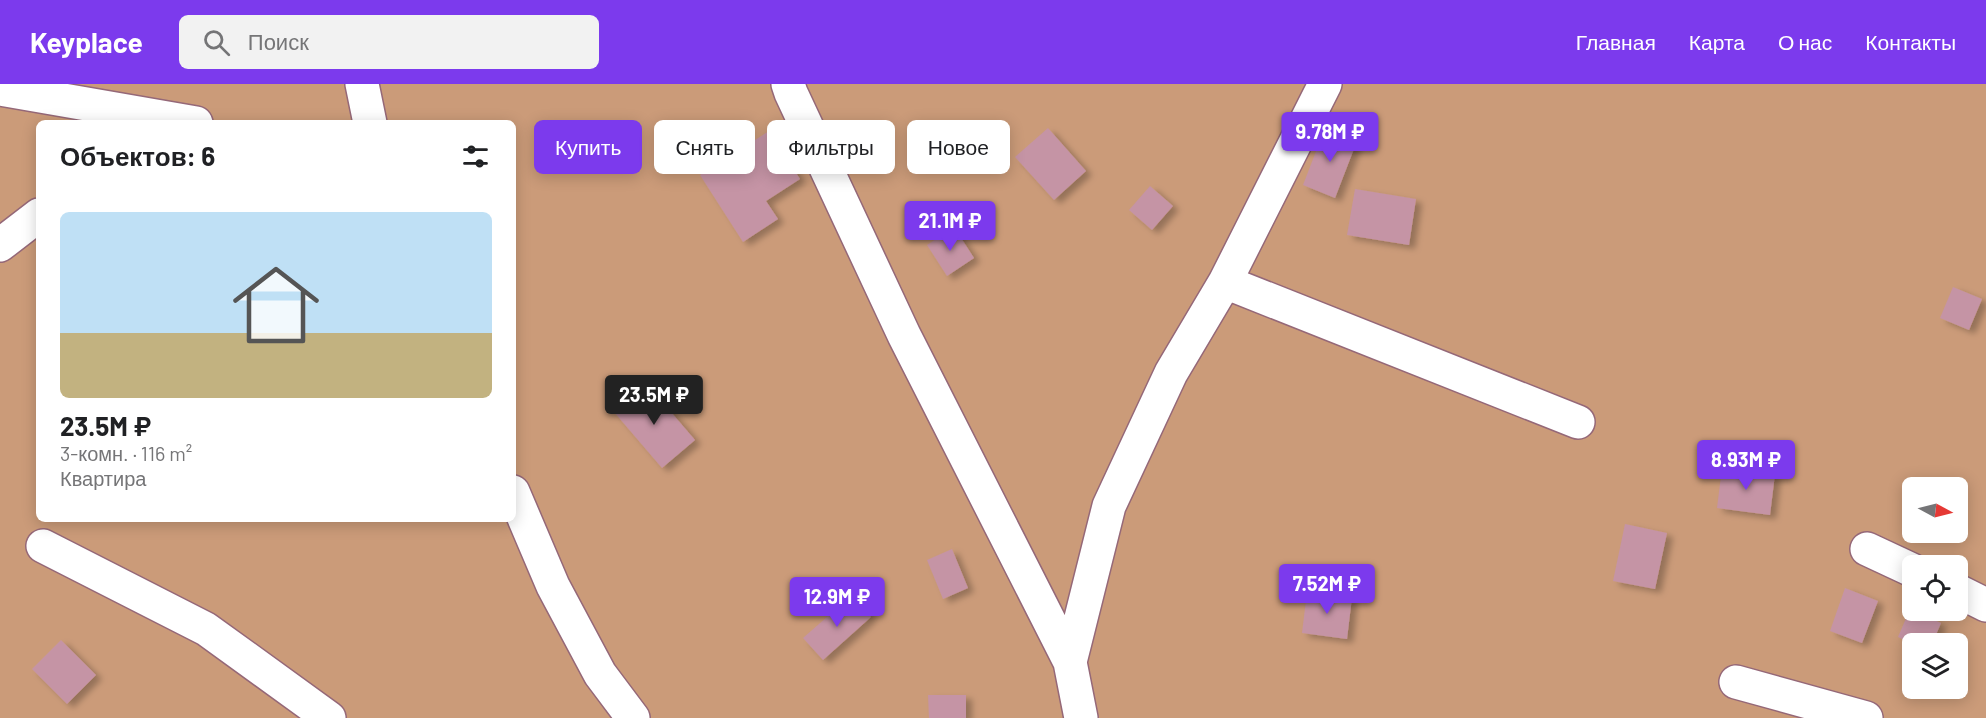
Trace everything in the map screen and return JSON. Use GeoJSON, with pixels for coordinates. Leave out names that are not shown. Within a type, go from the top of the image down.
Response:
{"type":"FeatureCollection","features":[{"type":"Feature","properties":{"kind":"street"},"geometry":{"type":"LineString","coordinates":[[362,84],[369,120]]}},
{"type":"Feature","properties":{"kind":"street"},"geometry":{"type":"LineString","coordinates":[[788,84],[904,334],[1070,662],[1081,718]]}},
{"type":"Feature","properties":{"kind":"street"},"geometry":{"type":"LineString","coordinates":[[1070,662],[1109,506],[1171,373],[1225,282],[1325,84]]}},
{"type":"Feature","properties":{"kind":"street"},"geometry":{"type":"LineString","coordinates":[[0,89],[156,120]]}},
{"type":"Feature","properties":{"kind":"street"},"geometry":{"type":"LineString","coordinates":[[0,245],[36,217]]}},
{"type":"Feature","properties":{"kind":"street"},"geometry":{"type":"LineString","coordinates":[[1225,282],[1578,422]]}},
{"type":"Feature","properties":{"kind":"street"},"geometry":{"type":"LineString","coordinates":[[516,499],[553,585],[600,674],[633,718]]}},
{"type":"Feature","properties":{"kind":"street"},"geometry":{"type":"LineString","coordinates":[[43,546],[206,629],[329,718]]}},
{"type":"Feature","properties":{"kind":"street"},"geometry":{"type":"LineString","coordinates":[[1867,549],[1902,565]]}},
{"type":"Feature","properties":{"kind":"street"},"geometry":{"type":"LineString","coordinates":[[1968,596],[1986,604]]}},
{"type":"Feature","properties":{"kind":"street"},"geometry":{"type":"LineString","coordinates":[[1736,682],[1866,718]]}},
{"type":"Feature","properties":{"kind":"shaded area"},"geometry":{"type":"Polygon","coordinates":[[[0,84],[1986,84],[1986,718],[0,718],[0,84]]]}},
{"type":"Feature","properties":{"kind":"building"},"geometry":{"type":"Polygon","coordinates":[[[1048,128],[1086,171],[1054,200],[1015,157],[1048,128]]]}},
{"type":"Feature","properties":{"kind":"building"},"geometry":{"type":"Polygon","coordinates":[[[1325,128],[1357,141],[1335,198],[1303,185],[1325,128]]]}},
{"type":"Feature","properties":{"kind":"building"},"geometry":{"type":"Polygon","coordinates":[[[767,132],[767,174],[797,174],[800,179],[766,201],[778,219],[743,242],[700,175],[755,174],[755,140],[767,132]]]}},
{"type":"Feature","properties":{"kind":"building"},"geometry":{"type":"Polygon","coordinates":[[[1150,186],[1173,206],[1152,230],[1129,210],[1150,186]]]}},
{"type":"Feature","properties":{"kind":"building"},"geometry":{"type":"Polygon","coordinates":[[[1355,189],[1416,199],[1409,245],[1347,235],[1355,189]]]}},
{"type":"Feature","properties":{"kind":"building"},"geometry":{"type":"Polygon","coordinates":[[[954,227],[974,258],[947,276],[927,245],[954,227]]]}},
{"type":"Feature","properties":{"kind":"building"},"geometry":{"type":"Polygon","coordinates":[[[1953,287],[1982,299],[1969,330],[1940,318],[1953,287]]]}},
{"type":"Feature","properties":{"kind":"building"},"geometry":{"type":"Polygon","coordinates":[[[647,384],[695,440],[662,468],[614,412],[647,384]]]}},
{"type":"Feature","properties":{"kind":"building"},"geometry":{"type":"Polygon","coordinates":[[[1722,468],[1775,474],[1770,515],[1717,508],[1722,468]]]}},
{"type":"Feature","properties":{"kind":"building"},"geometry":{"type":"Polygon","coordinates":[[[1625,524],[1667,533],[1655,589],[1613,581],[1625,524]]]}},
{"type":"Feature","properties":{"kind":"building"},"geometry":{"type":"Polygon","coordinates":[[[952,549],[968,588],[943,599],[927,560],[952,549]]]}},
{"type":"Feature","properties":{"kind":"building"},"geometry":{"type":"Polygon","coordinates":[[[1845,588],[1878,601],[1862,643],[1830,631],[1845,588]]]}},
{"type":"Feature","properties":{"kind":"building"},"geometry":{"type":"Polygon","coordinates":[[[1307,592],[1352,597],[1347,639],[1302,633],[1307,592]]]}},
{"type":"Feature","properties":{"kind":"building"},"geometry":{"type":"Polygon","coordinates":[[[852,595],[871,617],[823,660],[803,638],[852,595]]]}},
{"type":"Feature","properties":{"kind":"building"},"geometry":{"type":"Polygon","coordinates":[[[1905,621],[1941,623],[1937,633],[1902,633],[1902,639],[1898,637],[1905,621]]]}},
{"type":"Feature","properties":{"kind":"building"},"geometry":{"type":"Polygon","coordinates":[[[61,640],[96,675],[67,704],[32,669],[61,640]]]}},
{"type":"Feature","properties":{"kind":"building"},"geometry":{"type":"Polygon","coordinates":[[[928,695],[966,695],[966,718],[929,718],[928,695]]]}}]}
